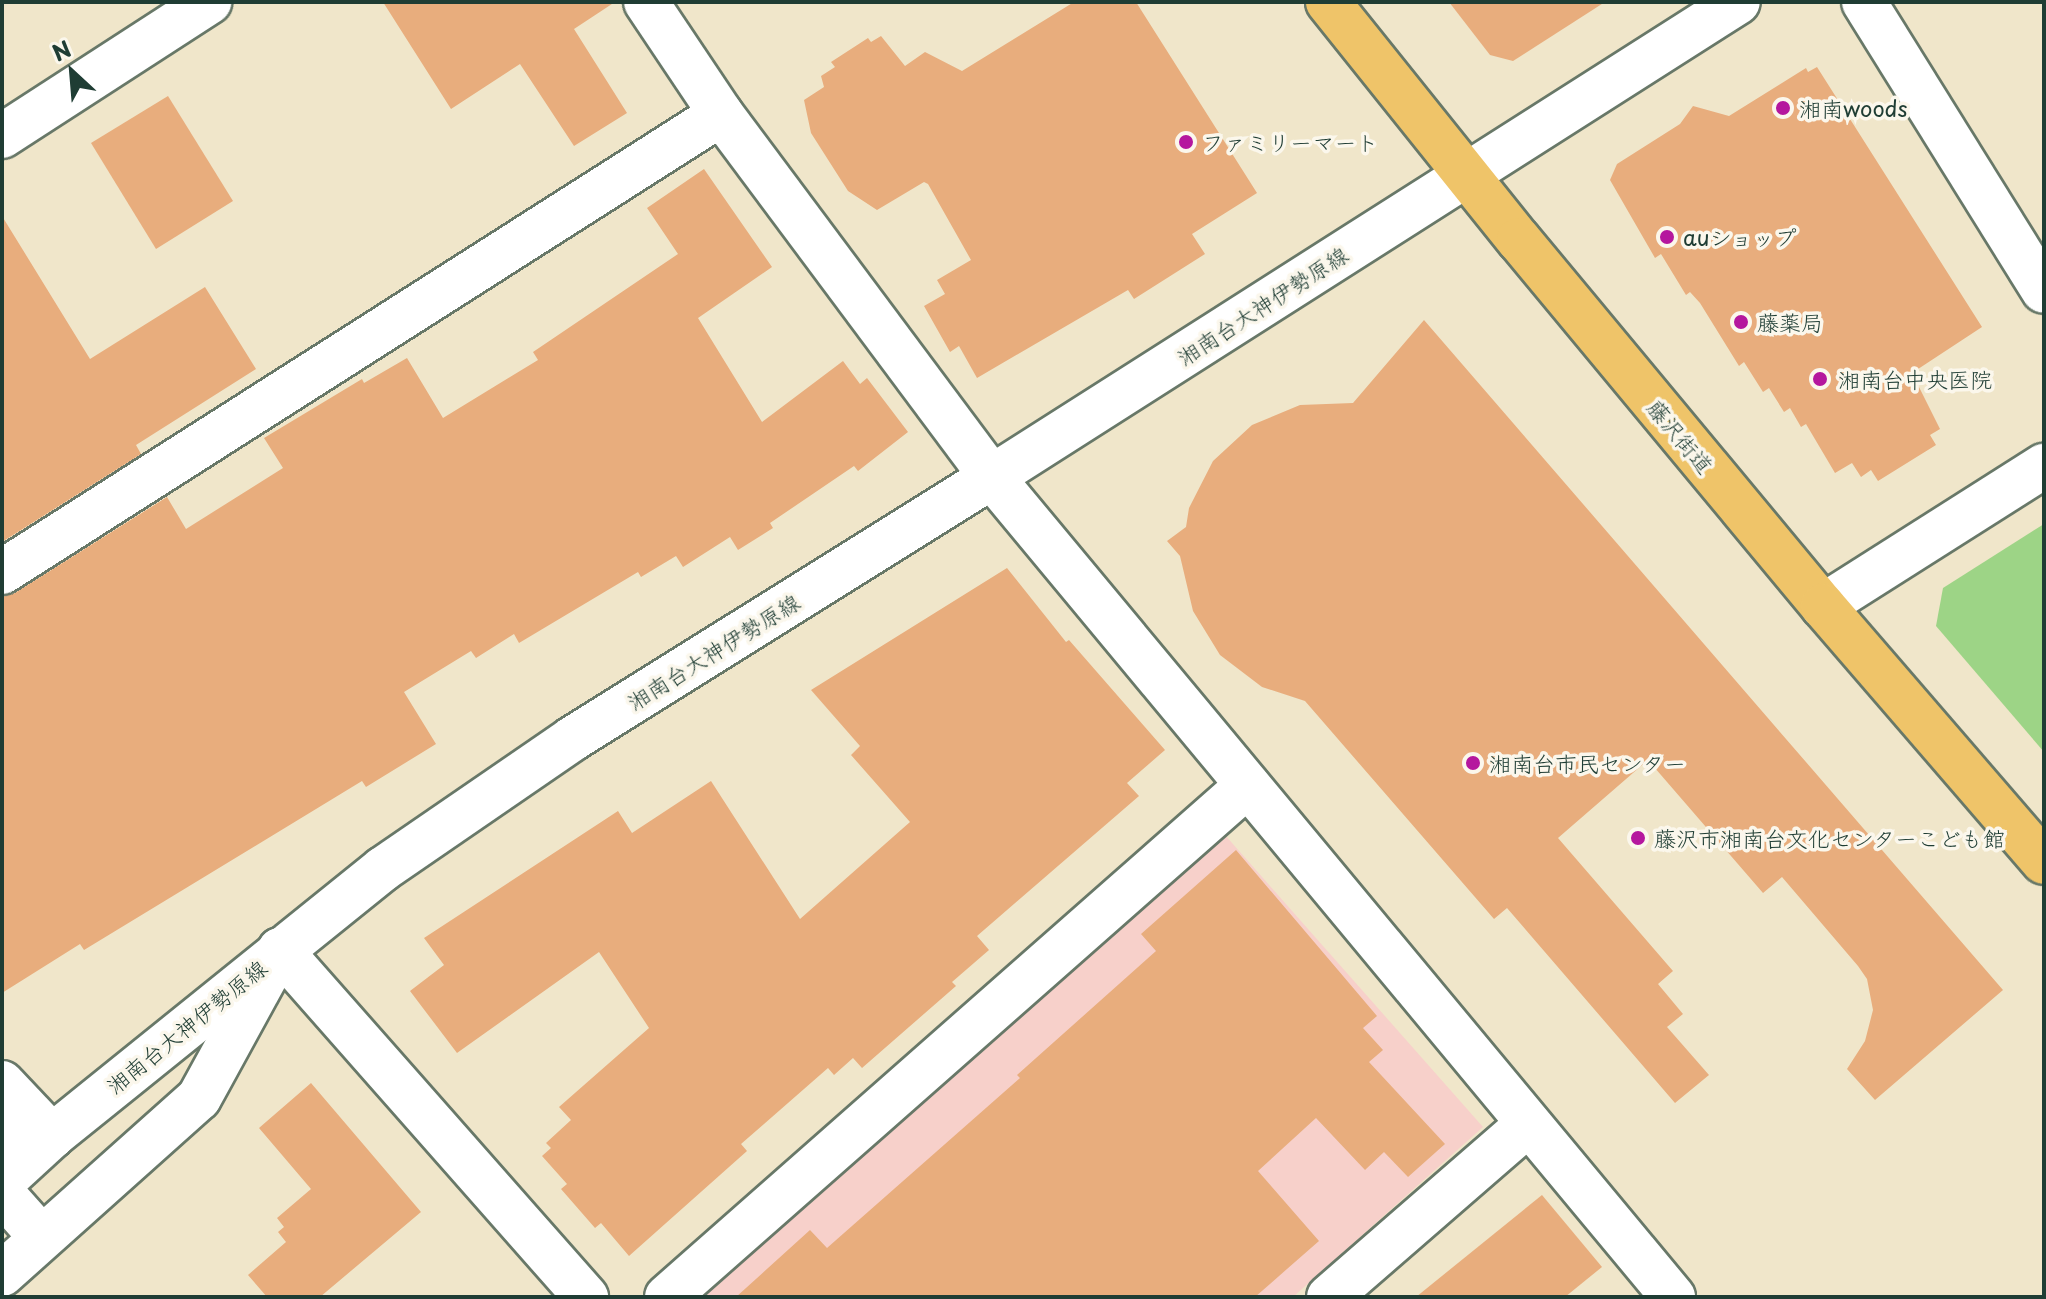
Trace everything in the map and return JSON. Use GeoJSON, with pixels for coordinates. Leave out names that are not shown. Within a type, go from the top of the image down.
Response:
{"type":"FeatureCollection","features":[{"type":"Feature","properties":{"kind":"highway","name":"藤沢街道"},"geometry":{"type":"LineString","coordinates":[[1328,2],[1465,175],[1823,606],[2044,862]]}},
{"type":"Feature","properties":{"kind":"street"},"geometry":{"type":"LineString","coordinates":[[2,136],[209,2]]}},
{"type":"Feature","properties":{"kind":"street"},"geometry":{"type":"LineString","coordinates":[[646,2],[721,114],[992,477],[1673,1297]]}},
{"type":"Feature","properties":{"kind":"street","name":"湘南台大神伊勢原線"},"geometry":{"type":"LineString","coordinates":[[2,1182],[52,1136],[383,869],[572,739],[992,477],[1738,2]]}},
{"type":"Feature","properties":{"kind":"street"},"geometry":{"type":"LineString","coordinates":[[1864,2],[2042,283]]}},
{"type":"Feature","properties":{"kind":"street"},"geometry":{"type":"LineString","coordinates":[[2,572],[721,114]]}},
{"type":"Feature","properties":{"kind":"street"},"geometry":{"type":"LineString","coordinates":[[1823,606],[2044,466]]}},
{"type":"Feature","properties":{"kind":"street"},"geometry":{"type":"LineString","coordinates":[[667,1297],[1248,785]]}},
{"type":"Feature","properties":{"kind":"street"},"geometry":{"type":"LineString","coordinates":[[2,1274],[199,1098],[280,950],[586,1297]]}},
{"type":"Feature","properties":{"kind":"street"},"geometry":{"type":"LineString","coordinates":[[2,1083],[52,1136]]}},
{"type":"Feature","properties":{"kind":"street"},"geometry":{"type":"LineString","coordinates":[[1329,1297],[1528,1124]]}},
{"type":"Feature","properties":{"kind":"street"},"geometry":{"type":"LineString","coordinates":[[2,1135],[52,1136]]}},
{"type":"Feature","properties":{"kind":"street"},"geometry":{"type":"LineString","coordinates":[[2,1193],[41,1237]]}},
{"type":"Feature","properties":{"kind":"shaded area"},"geometry":{"type":"Polygon","coordinates":[[[1225,835],[1483,1127],[1293,1297],[698,1297],[1225,835]]]}},
{"type":"Feature","properties":{"kind":"green space"},"geometry":{"type":"Polygon","coordinates":[[[2044,524],[2044,752],[1936,626],[1943,588],[2044,524]]]}},
{"type":"Feature","properties":{"kind":"building"},"geometry":{"type":"Polygon","coordinates":[[[383,2],[615,2],[574,29],[627,113],[574,146],[520,64],[451,109],[383,2]]]}},
{"type":"Feature","properties":{"kind":"building"},"geometry":{"type":"Polygon","coordinates":[[[1074,2],[1136,2],[1257,193],[1192,234],[1205,254],[1134,299],[1128,290],[977,378],[959,346],[950,352],[924,306],[945,294],[937,280],[971,260],[928,184],[924,182],[877,210],[848,191],[811,133],[804,100],[824,87],[821,76],[835,67],[831,62],[868,38],[871,42],[881,36],[905,66],[925,52],[962,71],[1074,2]]]}},
{"type":"Feature","properties":{"kind":"building"},"geometry":{"type":"Polygon","coordinates":[[[1449,2],[1605,2],[1513,61],[1490,55],[1449,2]]]}},
{"type":"Feature","properties":{"kind":"building"},"geometry":{"type":"Polygon","coordinates":[[[1817,67],[1982,327],[1912,373],[1940,429],[1930,435],[1936,445],[1878,481],[1871,470],[1861,477],[1852,463],[1835,473],[1806,424],[1801,427],[1790,408],[1784,412],[1769,388],[1763,392],[1744,362],[1739,366],[1700,303],[1690,292],[1686,295],[1661,254],[1655,258],[1610,180],[1617,164],[1680,124],[1693,106],[1729,116],[1806,68],[1808,72],[1817,67]]]}},
{"type":"Feature","properties":{"kind":"building"},"geometry":{"type":"Polygon","coordinates":[[[168,96],[233,201],[156,249],[91,143],[168,96]]]}},
{"type":"Feature","properties":{"kind":"building"},"geometry":{"type":"Polygon","coordinates":[[[704,169],[772,267],[698,318],[762,422],[843,361],[860,384],[867,378],[908,432],[858,471],[854,466],[770,523],[773,528],[738,550],[730,537],[683,567],[676,556],[641,577],[638,572],[519,643],[514,634],[476,658],[471,651],[404,692],[436,744],[366,787],[362,781],[84,950],[80,944],[2,993],[2,597],[15,593],[167,497],[186,529],[283,468],[264,438],[362,379],[364,383],[407,358],[443,418],[538,360],[533,352],[678,254],[647,208],[704,169]]]}},
{"type":"Feature","properties":{"kind":"building"},"geometry":{"type":"Polygon","coordinates":[[[2,216],[90,359],[205,287],[256,369],[136,445],[141,454],[2,542],[2,216]]]}},
{"type":"Feature","properties":{"kind":"building"},"geometry":{"type":"Polygon","coordinates":[[[1424,320],[2003,990],[1875,1100],[1847,1069],[1865,1041],[1873,1010],[1867,979],[1782,877],[1763,893],[1648,760],[1558,838],[1673,971],[1658,984],[1683,1014],[1667,1027],[1709,1075],[1675,1103],[1507,908],[1494,919],[1305,701],[1262,687],[1220,655],[1193,611],[1180,556],[1167,541],[1186,527],[1189,508],[1213,461],[1252,425],[1300,405],[1353,403],[1424,320]]]}},
{"type":"Feature","properties":{"kind":"building"},"geometry":{"type":"Polygon","coordinates":[[[1007,568],[1066,642],[1069,640],[1165,750],[1127,783],[1139,796],[977,936],[989,950],[952,982],[956,986],[862,1068],[853,1058],[834,1075],[828,1068],[741,1144],[747,1151],[629,1256],[601,1223],[595,1228],[561,1189],[567,1184],[542,1156],[551,1148],[546,1143],[571,1120],[559,1107],[649,1028],[599,952],[457,1053],[410,991],[444,965],[424,938],[618,811],[632,833],[711,781],[800,919],[910,822],[851,755],[860,746],[811,690],[1007,568]]]}},
{"type":"Feature","properties":{"kind":"building"},"geometry":{"type":"Polygon","coordinates":[[[1236,850],[1377,1016],[1363,1028],[1383,1050],[1369,1062],[1445,1144],[1408,1177],[1384,1152],[1365,1170],[1316,1118],[1258,1171],[1319,1241],[1255,1297],[736,1297],[810,1230],[827,1248],[1020,1078],[1017,1075],[1156,951],[1141,934],[1236,850]]]}},
{"type":"Feature","properties":{"kind":"building"},"geometry":{"type":"Polygon","coordinates":[[[311,1083],[421,1212],[320,1297],[267,1297],[248,1275],[286,1242],[278,1232],[284,1227],[277,1218],[311,1189],[259,1128],[311,1083]]]}},
{"type":"Feature","properties":{"kind":"building"},"geometry":{"type":"Polygon","coordinates":[[[1542,1195],[1602,1267],[1565,1297],[1416,1297],[1542,1195]]]}},
{"type":"Feature","properties":{"kind":"place","name":"湘南woods"},"geometry":{"type":"Point","coordinates":[1783,108]}},
{"type":"Feature","properties":{"kind":"place","name":"ファミリーマート"},"geometry":{"type":"Point","coordinates":[1186,142]}},
{"type":"Feature","properties":{"kind":"place","name":"auショップ"},"geometry":{"type":"Point","coordinates":[1667,237]}},
{"type":"Feature","properties":{"kind":"place","name":"藤薬局"},"geometry":{"type":"Point","coordinates":[1741,322]}},
{"type":"Feature","properties":{"kind":"place","name":"湘南台中央医院"},"geometry":{"type":"Point","coordinates":[1820,379]}},
{"type":"Feature","properties":{"kind":"place","name":"湘南台市民センター"},"geometry":{"type":"Point","coordinates":[1473,763]}},
{"type":"Feature","properties":{"kind":"place","name":"藤沢市湘南台文化センターこども館"},"geometry":{"type":"Point","coordinates":[1638,838]}}]}
